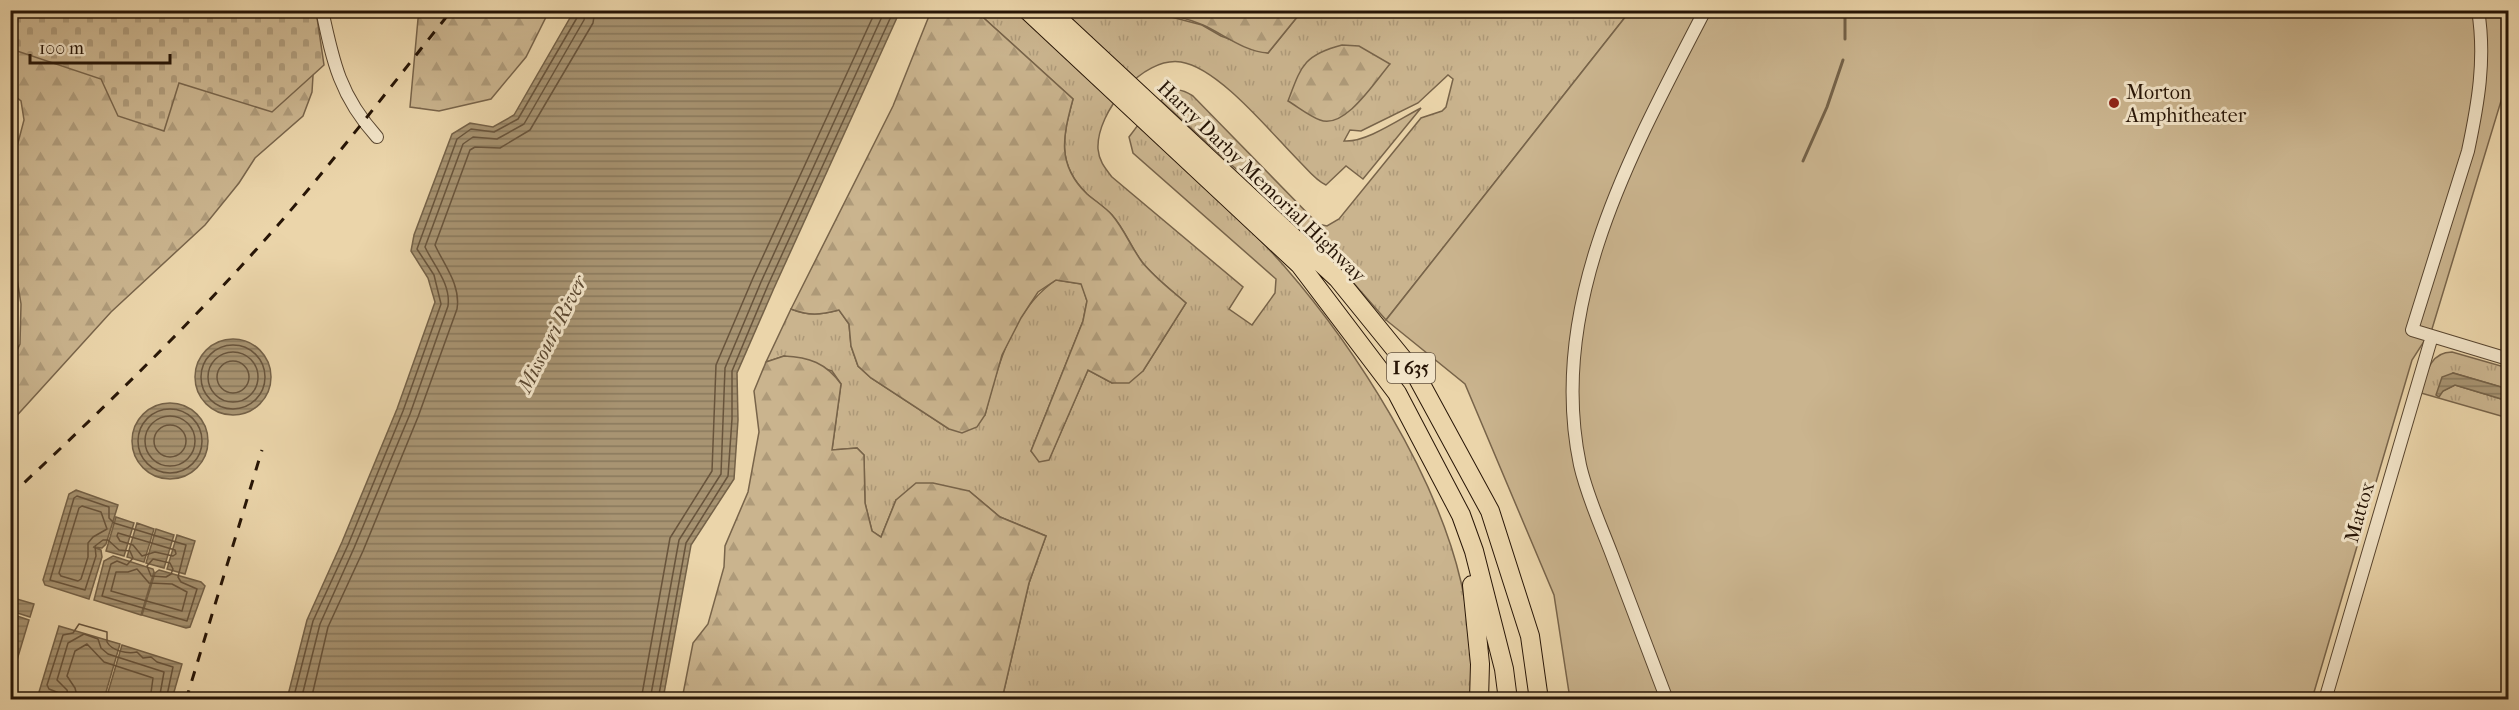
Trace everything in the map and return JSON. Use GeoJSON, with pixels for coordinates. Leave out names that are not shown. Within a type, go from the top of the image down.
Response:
{"type":"FeatureCollection","features":[{"type":"Feature","properties":{"kind":"highway","name":"Harry Darby Memorial Highway"},"geometry":{"type":"LineString","coordinates":[[1027,10],[1338,279],[1416,375],[1490,511],[1530,636],[1539,699]]}},
{"type":"Feature","properties":{"kind":"highway","name":"Harry Darby Memorial Highway"},"geometry":{"type":"LineString","coordinates":[[1050,10],[1154,119],[1300,265],[1397,393],[1461,515],[1474,550],[1504,669],[1508,699]]}},
{"type":"Feature","properties":{"kind":"highway"},"geometry":{"type":"LineString","coordinates":[[1461,515],[1476,606],[1480,664],[1479,699]]}},
{"type":"Feature","properties":{"kind":"street"},"geometry":{"type":"LineString","coordinates":[[322,10],[332,58],[345,93],[363,122],[377,137]]}},
{"type":"Feature","properties":{"kind":"street"},"geometry":{"type":"LineString","coordinates":[[1667,699],[1592,504],[1580,466],[1573,420],[1573,371],[1582,296],[1614,197],[1705,10]]}},
{"type":"Feature","properties":{"kind":"street"},"geometry":{"type":"LineString","coordinates":[[2478,10],[2482,59],[2474,123],[2468,151],[2412,330],[2508,359]]}},
{"type":"Feature","properties":{"kind":"street","name":"Mattox"},"geometry":{"type":"LineString","coordinates":[[2325,699],[2432,336]]}},
{"type":"Feature","properties":{"kind":"green space"},"geometry":{"type":"Polygon","coordinates":[[[423,10],[549,11],[526,57],[491,99],[439,111],[410,107],[418,19],[423,10]]]}},
{"type":"Feature","properties":{"kind":"green space"},"geometry":{"type":"Polygon","coordinates":[[[1129,10],[1135,13],[1152,12],[1202,25],[1221,36],[1268,53],[1302,11],[1630,11],[1386,320],[1321,246],[1161,101],[1168,93],[1176,90],[1193,96],[1318,224],[1327,226],[1339,219],[1421,118],[1442,111],[1446,107],[1453,79],[1448,75],[1418,103],[1361,131],[1350,130],[1344,141],[1353,141],[1373,134],[1421,108],[1363,179],[1346,166],[1326,185],[1322,183],[1228,89],[1212,76],[1181,62],[1166,62],[1152,68],[1124,89],[1113,104],[1099,134],[1100,157],[1112,177],[1243,287],[1229,309],[1252,325],[1275,293],[1276,279],[1133,153],[1129,137],[1138,125],[1268,248],[1312,300],[1366,375],[1413,457],[1433,499],[1449,541],[1461,582],[1466,611],[1472,699],[1002,699],[1029,583],[1046,536],[1000,517],[969,491],[896,500],[881,537],[872,531],[865,503],[864,455],[857,448],[832,450],[841,384],[832,371],[784,356],[766,362],[791,309],[814,314],[839,310],[849,324],[851,346],[858,366],[871,378],[949,429],[985,415],[1001,358],[1028,306],[1056,280],[1082,284],[1087,301],[1083,321],[1031,451],[1039,461],[1049,459],[1088,370],[1112,383],[1143,371],[1186,303],[1147,268],[1116,220],[1087,194],[1070,172],[1066,161],[1065,137],[1073,99],[976,11],[1129,10]]]}},
{"type":"Feature","properties":{"kind":"green space"},"geometry":{"type":"Polygon","coordinates":[[[11,11],[314,59],[312,92],[303,116],[255,158],[239,183],[205,225],[111,312],[11,422],[11,363],[20,344],[21,304],[16,272],[14,158],[24,120],[21,101],[11,93],[11,11]]]}},
{"type":"Feature","properties":{"kind":"green space"},"geometry":{"type":"Polygon","coordinates":[[[11,11],[316,11],[324,65],[272,112],[179,83],[164,131],[118,116],[101,79],[11,49],[11,11]]]}},
{"type":"Feature","properties":{"kind":"green space"},"geometry":{"type":"Polygon","coordinates":[[[931,11],[976,11],[1073,99],[1065,137],[1066,161],[1070,172],[1087,194],[1112,215],[1147,268],[1186,303],[1143,371],[1129,383],[1112,383],[1088,370],[1049,460],[1039,462],[1031,451],[1083,321],[1087,301],[1081,284],[1056,280],[1038,292],[1021,318],[1002,355],[985,415],[977,427],[962,433],[949,429],[871,378],[858,366],[851,346],[849,324],[839,310],[815,314],[791,309],[893,106],[931,11]]]}},
{"type":"Feature","properties":{"kind":"green space"},"geometry":{"type":"Polygon","coordinates":[[[1129,11],[1302,11],[1268,53],[1242,46],[1203,25],[1178,17],[1129,11]]]}},
{"type":"Feature","properties":{"kind":"green space"},"geometry":{"type":"Polygon","coordinates":[[[1630,11],[2508,11],[2508,78],[2432,329],[2412,360],[2312,699],[1570,699],[1554,595],[1465,384],[1386,320],[1630,11]]]}},
{"type":"Feature","properties":{"kind":"green space"},"geometry":{"type":"Polygon","coordinates":[[[1342,45],[1359,46],[1390,64],[1349,111],[1340,118],[1330,121],[1320,120],[1288,101],[1296,79],[1305,64],[1319,53],[1342,45]]]}},
{"type":"Feature","properties":{"kind":"green space"},"geometry":{"type":"Polygon","coordinates":[[[2452,352],[2508,368],[2508,389],[2453,373],[2443,391],[2455,385],[2508,401],[2508,418],[2421,393],[2433,360],[2444,353],[2452,352]]]}},
{"type":"Feature","properties":{"kind":"green space"},"geometry":{"type":"Polygon","coordinates":[[[784,356],[816,362],[829,371],[841,384],[832,450],[857,448],[864,455],[865,503],[872,531],[881,537],[896,500],[916,483],[933,483],[969,491],[1000,517],[1046,536],[1029,583],[1002,699],[682,699],[693,643],[708,624],[724,567],[725,546],[748,492],[759,432],[754,391],[766,362],[784,356]]]}},
{"type":"Feature","properties":{"kind":"water","name":"Missouri River"},"geometry":{"type":"Polygon","coordinates":[[[574,11],[900,11],[737,373],[738,420],[734,479],[691,545],[663,699],[287,699],[307,620],[397,409],[435,302],[428,278],[411,251],[414,235],[452,134],[470,123],[493,127],[514,115],[574,11]]]}},
{"type":"Feature","properties":{"kind":"water"},"geometry":{"type":"Polygon","coordinates":[[[226,339],[240,339],[254,345],[265,356],[271,370],[268,392],[260,404],[240,415],[226,415],[212,409],[201,398],[195,384],[195,370],[201,356],[212,345],[226,339]]]}},
{"type":"Feature","properties":{"kind":"water"},"geometry":{"type":"Polygon","coordinates":[[[2453,373],[2508,389],[2508,401],[2455,385],[2443,391],[2439,397],[2436,395],[2442,377],[2453,373]]]}},
{"type":"Feature","properties":{"kind":"water"},"geometry":{"type":"Polygon","coordinates":[[[163,403],[177,403],[191,409],[202,420],[208,434],[205,456],[197,468],[177,479],[163,479],[149,473],[138,462],[132,448],[132,434],[138,420],[149,409],[163,403]]]}},
{"type":"Feature","properties":{"kind":"water"},"geometry":{"type":"Polygon","coordinates":[[[76,490],[118,505],[106,544],[102,548],[93,547],[101,550],[102,557],[89,599],[45,585],[43,580],[69,494],[76,490]]]}},
{"type":"Feature","properties":{"kind":"water"},"geometry":{"type":"Polygon","coordinates":[[[116,517],[134,523],[124,556],[106,551],[116,517]]]}},
{"type":"Feature","properties":{"kind":"water"},"geometry":{"type":"Polygon","coordinates":[[[137,523],[154,529],[144,562],[127,557],[137,523]]]}},
{"type":"Feature","properties":{"kind":"water"},"geometry":{"type":"Polygon","coordinates":[[[156,529],[174,535],[164,568],[146,563],[156,529]]]}},
{"type":"Feature","properties":{"kind":"water"},"geometry":{"type":"Polygon","coordinates":[[[177,535],[195,541],[185,574],[167,569],[177,535]]]}},
{"type":"Feature","properties":{"kind":"water"},"geometry":{"type":"Polygon","coordinates":[[[113,556],[153,569],[141,615],[94,600],[104,561],[113,556]]]}},
{"type":"Feature","properties":{"kind":"water"},"geometry":{"type":"Polygon","coordinates":[[[159,570],[201,582],[205,586],[190,627],[186,628],[142,615],[155,573],[159,570]]]}},
{"type":"Feature","properties":{"kind":"water"},"geometry":{"type":"Polygon","coordinates":[[[10,597],[34,604],[30,617],[11,611],[10,597]]]}},
{"type":"Feature","properties":{"kind":"water"},"geometry":{"type":"Polygon","coordinates":[[[10,614],[29,620],[11,680],[10,614]]]}},
{"type":"Feature","properties":{"kind":"water"},"geometry":{"type":"Polygon","coordinates":[[[59,626],[120,644],[104,699],[64,699],[39,692],[59,626]]]}},
{"type":"Feature","properties":{"kind":"water"},"geometry":{"type":"Polygon","coordinates":[[[122,645],[182,664],[172,699],[106,699],[122,645]]]}},
{"type":"Feature","properties":{"kind":"waterway"},"geometry":{"type":"LineString","coordinates":[[1845,10],[1845,39]]}},
{"type":"Feature","properties":{"kind":"waterway"},"geometry":{"type":"LineString","coordinates":[[1803,161],[1827,107],[1843,60]]}},
{"type":"Feature","properties":{"kind":"railway"},"geometry":{"type":"LineString","coordinates":[[10,496],[147,364],[246,261],[322,172],[452,10]]}},
{"type":"Feature","properties":{"kind":"railway"},"geometry":{"type":"LineString","coordinates":[[186,700],[262,450]]}},
{"type":"Feature","properties":{"kind":"place","name":"Morton Amphitheater"},"geometry":{"type":"Point","coordinates":[2114,103]}}]}
